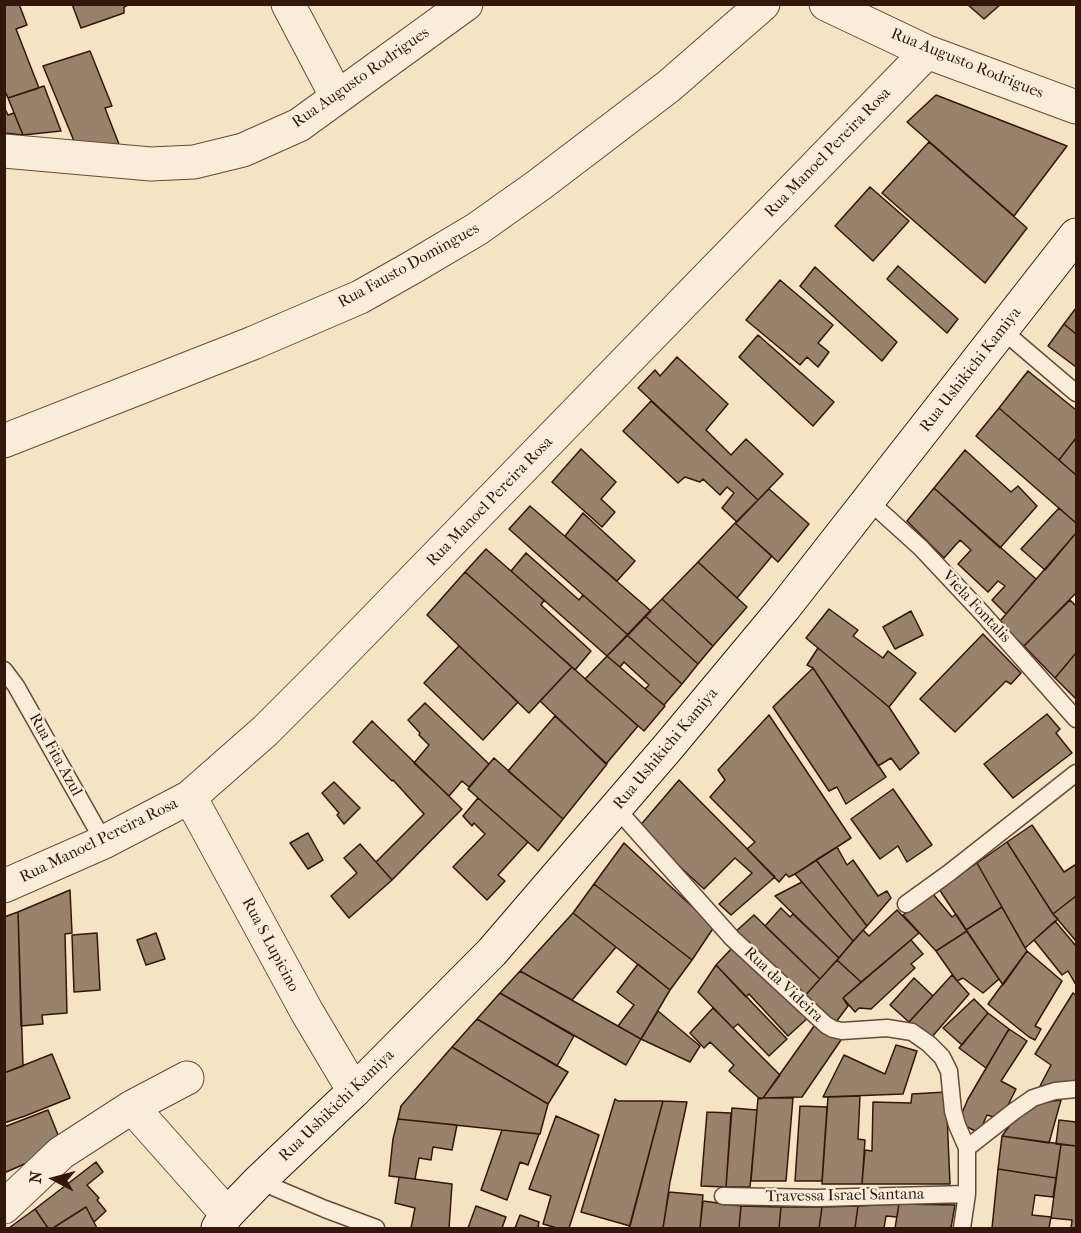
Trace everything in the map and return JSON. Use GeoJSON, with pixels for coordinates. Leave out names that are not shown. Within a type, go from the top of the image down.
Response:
{"type":"FeatureCollection","features":[{"type":"Feature","properties":{"kind":"street"},"geometry":{"type":"LineString","coordinates":[[288,4],[336,97]]}},
{"type":"Feature","properties":{"kind":"street","name":"Rua Augusto Rodrigues"},"geometry":{"type":"LineString","coordinates":[[4,151],[151,164],[194,162],[243,150],[299,125],[466,4]]}},
{"type":"Feature","properties":{"kind":"street","name":"Rua Fausto Domingues"},"geometry":{"type":"LineString","coordinates":[[4,441],[253,343],[360,297],[413,267],[477,229],[539,185],[669,86],[763,4]]}},
{"type":"Feature","properties":{"kind":"street","name":"Rua Augusto Rodrigues"},"geometry":{"type":"LineString","coordinates":[[843,9],[927,52],[1077,107]]}},
{"type":"Feature","properties":{"kind":"street","name":"Rua Manoel Pereira Rosa"},"geometry":{"type":"LineString","coordinates":[[4,886],[104,842],[190,796],[265,731],[927,52]]}},
{"type":"Feature","properties":{"kind":"street","name":"Rua Ushikichi Kamiya"},"geometry":{"type":"LineString","coordinates":[[223,1221],[259,1181],[354,1091],[492,952],[784,608],[1077,235]]}},
{"type":"Feature","properties":{"kind":"street","name":"Rua S Lupicino"},"geometry":{"type":"LineString","coordinates":[[190,796],[301,1002],[354,1091]]}},
{"type":"Feature","properties":{"kind":"street"},"geometry":{"type":"LineString","coordinates":[[4,1207],[61,1153],[132,1107],[187,1078]]}},
{"type":"Feature","properties":{"kind":"street"},"geometry":{"type":"LineString","coordinates":[[132,1107],[223,1221]]}},
{"type":"Feature","properties":{"kind":"lane"},"geometry":{"type":"LineString","coordinates":[[1002,330],[1077,393]]}},
{"type":"Feature","properties":{"kind":"lane","name":"Viela Fontalis"},"geometry":{"type":"LineString","coordinates":[[869,501],[921,548],[1077,719]]}},
{"type":"Feature","properties":{"kind":"lane","name":"Rua Fita Azul"},"geometry":{"type":"LineString","coordinates":[[4,670],[16,686],[104,842]]}},
{"type":"Feature","properties":{"kind":"lane"},"geometry":{"type":"LineString","coordinates":[[906,904],[1077,773]]}},
{"type":"Feature","properties":{"kind":"lane","name":"Rua da Videira"},"geometry":{"type":"LineString","coordinates":[[616,808],[732,938],[826,1025],[842,1031],[887,1029],[912,1032],[942,1057],[948,1071],[953,1111],[967,1148]]}},
{"type":"Feature","properties":{"kind":"lane"},"geometry":{"type":"LineString","coordinates":[[962,1228],[968,1194],[967,1148],[1034,1098],[1055,1091],[1077,1089]]}},
{"type":"Feature","properties":{"kind":"lane"},"geometry":{"type":"LineString","coordinates":[[259,1181],[376,1228]]}},
{"type":"Feature","properties":{"kind":"lane","name":"Travessa Israel Santana"},"geometry":{"type":"LineString","coordinates":[[723,1196],[818,1198],[968,1194]]}},
{"type":"Feature","properties":{"kind":"building"},"geometry":{"type":"Polygon","coordinates":[[[4,4],[19,4],[27,25],[16,29],[39,88],[8,98],[4,89],[4,4]]]}},
{"type":"Feature","properties":{"kind":"building"},"geometry":{"type":"Polygon","coordinates":[[[72,4],[130,4],[124,7],[124,13],[81,28],[72,4]]]}},
{"type":"Feature","properties":{"kind":"building"},"geometry":{"type":"Polygon","coordinates":[[[967,4],[1001,4],[984,19],[967,4]]]}},
{"type":"Feature","properties":{"kind":"building"},"geometry":{"type":"Polygon","coordinates":[[[90,51],[112,106],[105,108],[120,147],[74,141],[43,66],[90,51]]]}},
{"type":"Feature","properties":{"kind":"building"},"geometry":{"type":"Polygon","coordinates":[[[44,86],[61,131],[23,135],[8,98],[44,86]]]}},
{"type":"Feature","properties":{"kind":"building"},"geometry":{"type":"Polygon","coordinates":[[[936,95],[1067,146],[1014,216],[907,122],[936,95]]]}},
{"type":"Feature","properties":{"kind":"building"},"geometry":{"type":"Polygon","coordinates":[[[4,107],[8,115],[14,113],[23,135],[4,133],[4,107]]]}},
{"type":"Feature","properties":{"kind":"building"},"geometry":{"type":"Polygon","coordinates":[[[929,142],[1027,228],[985,283],[882,193],[929,142]]]}},
{"type":"Feature","properties":{"kind":"building"},"geometry":{"type":"Polygon","coordinates":[[[870,187],[909,221],[873,261],[835,226],[870,187]]]}},
{"type":"Feature","properties":{"kind":"building"},"geometry":{"type":"Polygon","coordinates":[[[898,266],[958,319],[947,333],[887,279],[898,266]]]}},
{"type":"Feature","properties":{"kind":"building"},"geometry":{"type":"Polygon","coordinates":[[[815,267],[897,342],[882,361],[800,286],[815,267]]]}},
{"type":"Feature","properties":{"kind":"building"},"geometry":{"type":"Polygon","coordinates":[[[780,280],[833,325],[818,343],[829,352],[818,367],[807,357],[800,365],[746,320],[780,280]]]}},
{"type":"Feature","properties":{"kind":"building"},"geometry":{"type":"Polygon","coordinates":[[[1076,308],[1076,334],[1064,324],[1076,308]]]}},
{"type":"Feature","properties":{"kind":"building"},"geometry":{"type":"Polygon","coordinates":[[[1064,324],[1076,334],[1076,367],[1048,346],[1064,324]]]}},
{"type":"Feature","properties":{"kind":"building"},"geometry":{"type":"Polygon","coordinates":[[[758,335],[834,402],[813,426],[739,357],[758,335]]]}},
{"type":"Feature","properties":{"kind":"building"},"geometry":{"type":"Polygon","coordinates":[[[677,357],[728,404],[706,430],[731,455],[746,439],[783,474],[758,500],[638,388],[655,370],[660,376],[677,357]]]}},
{"type":"Feature","properties":{"kind":"building"},"geometry":{"type":"Polygon","coordinates":[[[1028,371],[1076,410],[1076,438],[1059,460],[999,408],[1028,371]]]}},
{"type":"Feature","properties":{"kind":"building"},"geometry":{"type":"Polygon","coordinates":[[[651,401],[758,500],[737,522],[722,508],[734,493],[727,487],[720,495],[703,479],[700,482],[685,477],[678,483],[623,431],[651,401]]]}},
{"type":"Feature","properties":{"kind":"building"},"geometry":{"type":"Polygon","coordinates":[[[999,408],[1076,475],[1076,523],[976,436],[999,408]]]}},
{"type":"Feature","properties":{"kind":"building"},"geometry":{"type":"Polygon","coordinates":[[[1076,438],[1076,475],[1059,460],[1076,438]]]}},
{"type":"Feature","properties":{"kind":"building"},"geometry":{"type":"Polygon","coordinates":[[[581,449],[616,482],[601,499],[615,512],[602,527],[552,482],[581,449]]]}},
{"type":"Feature","properties":{"kind":"building"},"geometry":{"type":"Polygon","coordinates":[[[965,450],[1011,492],[1018,486],[1037,506],[1000,548],[934,488],[965,450]]]}},
{"type":"Feature","properties":{"kind":"building"},"geometry":{"type":"Polygon","coordinates":[[[934,488],[1036,579],[1006,614],[992,600],[1005,586],[998,581],[988,592],[958,564],[971,550],[960,540],[944,558],[907,521],[934,488]]]}},
{"type":"Feature","properties":{"kind":"building"},"geometry":{"type":"Polygon","coordinates":[[[769,489],[809,524],[778,562],[735,523],[769,489]]]}},
{"type":"Feature","properties":{"kind":"building"},"geometry":{"type":"Polygon","coordinates":[[[530,506],[651,611],[628,635],[509,529],[530,506]]]}},
{"type":"Feature","properties":{"kind":"building"},"geometry":{"type":"Polygon","coordinates":[[[1059,508],[1076,523],[1076,533],[1045,570],[1021,549],[1059,508]]]}},
{"type":"Feature","properties":{"kind":"building"},"geometry":{"type":"Polygon","coordinates":[[[583,513],[635,561],[617,581],[565,536],[583,513]]]}},
{"type":"Feature","properties":{"kind":"building"},"geometry":{"type":"Polygon","coordinates":[[[735,523],[772,556],[737,598],[698,562],[735,523]]]}},
{"type":"Feature","properties":{"kind":"building"},"geometry":{"type":"Polygon","coordinates":[[[1076,533],[1076,593],[1024,646],[1000,621],[1076,533]]]}},
{"type":"Feature","properties":{"kind":"building"},"geometry":{"type":"Polygon","coordinates":[[[486,549],[544,600],[541,605],[591,651],[575,670],[465,572],[486,549]]]}},
{"type":"Feature","properties":{"kind":"building"},"geometry":{"type":"Polygon","coordinates":[[[526,553],[579,600],[583,595],[628,635],[607,656],[511,571],[526,553]]]}},
{"type":"Feature","properties":{"kind":"building"},"geometry":{"type":"Polygon","coordinates":[[[698,562],[747,607],[713,646],[662,599],[698,562]]]}},
{"type":"Feature","properties":{"kind":"building"},"geometry":{"type":"Polygon","coordinates":[[[465,572],[572,667],[529,713],[427,615],[465,572]]]}},
{"type":"Feature","properties":{"kind":"building"},"geometry":{"type":"Polygon","coordinates":[[[662,599],[713,646],[698,664],[645,616],[662,599]]]}},
{"type":"Feature","properties":{"kind":"building"},"geometry":{"type":"Polygon","coordinates":[[[1070,600],[1076,606],[1076,653],[1055,678],[1024,646],[1070,600]]]}},
{"type":"Feature","properties":{"kind":"building"},"geometry":{"type":"Polygon","coordinates":[[[829,609],[858,630],[853,636],[883,658],[888,651],[916,673],[889,707],[806,638],[829,609]]]}},
{"type":"Feature","properties":{"kind":"building"},"geometry":{"type":"Polygon","coordinates":[[[911,611],[923,635],[895,649],[883,627],[911,611]]]}},
{"type":"Feature","properties":{"kind":"building"},"geometry":{"type":"Polygon","coordinates":[[[645,616],[698,664],[682,684],[627,635],[645,616]]]}},
{"type":"Feature","properties":{"kind":"building"},"geometry":{"type":"Polygon","coordinates":[[[983,634],[1021,673],[1011,684],[1006,681],[955,732],[920,699],[983,634]]]}},
{"type":"Feature","properties":{"kind":"building"},"geometry":{"type":"Polygon","coordinates":[[[627,635],[682,684],[664,705],[645,689],[649,685],[624,662],[620,667],[607,656],[627,635]]]}},
{"type":"Feature","properties":{"kind":"building"},"geometry":{"type":"Polygon","coordinates":[[[459,646],[518,702],[483,740],[424,683],[459,646]]]}},
{"type":"Feature","properties":{"kind":"building"},"geometry":{"type":"Polygon","coordinates":[[[818,648],[889,707],[919,753],[900,770],[891,758],[878,766],[813,668],[807,665],[818,648]]]}},
{"type":"Feature","properties":{"kind":"building"},"geometry":{"type":"Polygon","coordinates":[[[1076,653],[1076,699],[1055,678],[1076,653]]]}},
{"type":"Feature","properties":{"kind":"building"},"geometry":{"type":"Polygon","coordinates":[[[607,656],[665,706],[644,731],[585,679],[607,656]]]}},
{"type":"Feature","properties":{"kind":"building"},"geometry":{"type":"Polygon","coordinates":[[[572,667],[638,726],[606,764],[540,701],[572,667]]]}},
{"type":"Feature","properties":{"kind":"building"},"geometry":{"type":"Polygon","coordinates":[[[813,668],[886,777],[846,804],[837,787],[829,791],[773,707],[813,668]]]}},
{"type":"Feature","properties":{"kind":"building"},"geometry":{"type":"Polygon","coordinates":[[[425,703],[489,764],[469,787],[462,781],[449,796],[414,763],[429,745],[408,720],[425,703]]]}},
{"type":"Feature","properties":{"kind":"building"},"geometry":{"type":"Polygon","coordinates":[[[1047,714],[1060,729],[1056,733],[1072,753],[1013,798],[984,764],[1047,714]]]}},
{"type":"Feature","properties":{"kind":"building"},"geometry":{"type":"Polygon","coordinates":[[[769,715],[851,838],[795,874],[789,877],[786,874],[779,882],[747,849],[755,842],[710,797],[725,780],[718,770],[769,715]]]}},
{"type":"Feature","properties":{"kind":"building"},"geometry":{"type":"Polygon","coordinates":[[[555,716],[607,764],[563,819],[508,771],[555,716]]]}},
{"type":"Feature","properties":{"kind":"building"},"geometry":{"type":"Polygon","coordinates":[[[372,721],[462,809],[392,880],[376,862],[424,814],[353,742],[372,721]]]}},
{"type":"Feature","properties":{"kind":"building"},"geometry":{"type":"Polygon","coordinates":[[[494,758],[563,819],[538,851],[468,789],[494,758]]]}},
{"type":"Feature","properties":{"kind":"building"},"geometry":{"type":"Polygon","coordinates":[[[679,780],[775,877],[731,915],[719,904],[752,873],[735,858],[704,889],[638,828],[679,780]]]}},
{"type":"Feature","properties":{"kind":"building"},"geometry":{"type":"Polygon","coordinates":[[[334,782],[360,808],[344,824],[337,815],[339,813],[322,793],[334,782]]]}},
{"type":"Feature","properties":{"kind":"building"},"geometry":{"type":"Polygon","coordinates":[[[893,789],[932,845],[907,862],[898,846],[880,859],[851,819],[893,789]]]}},
{"type":"Feature","properties":{"kind":"building"},"geometry":{"type":"Polygon","coordinates":[[[478,798],[528,842],[498,875],[505,881],[487,900],[453,867],[485,834],[474,823],[472,826],[463,816],[478,798]]]}},
{"type":"Feature","properties":{"kind":"building"},"geometry":{"type":"Polygon","coordinates":[[[1032,825],[1064,872],[1075,865],[1076,867],[1076,896],[1053,914],[1007,842],[1032,825]]]}},
{"type":"Feature","properties":{"kind":"building"},"geometry":{"type":"Polygon","coordinates":[[[308,833],[323,860],[308,869],[290,843],[308,833]]]}},
{"type":"Feature","properties":{"kind":"building"},"geometry":{"type":"Polygon","coordinates":[[[1007,842],[1058,919],[1025,948],[977,863],[1007,842]]]}},
{"type":"Feature","properties":{"kind":"building"},"geometry":{"type":"Polygon","coordinates":[[[624,843],[714,927],[692,960],[594,884],[624,843]]]}},
{"type":"Feature","properties":{"kind":"building"},"geometry":{"type":"Polygon","coordinates":[[[360,844],[392,880],[349,918],[331,896],[357,873],[344,858],[360,844]]]}},
{"type":"Feature","properties":{"kind":"building"},"geometry":{"type":"Polygon","coordinates":[[[837,847],[847,865],[853,860],[878,896],[887,891],[891,898],[867,926],[816,860],[837,847]]]}},
{"type":"Feature","properties":{"kind":"building"},"geometry":{"type":"Polygon","coordinates":[[[816,860],[867,926],[853,941],[795,874],[816,860]]]}},
{"type":"Feature","properties":{"kind":"building"},"geometry":{"type":"Polygon","coordinates":[[[977,863],[1002,907],[966,930],[939,889],[977,863]]]}},
{"type":"Feature","properties":{"kind":"building"},"geometry":{"type":"Polygon","coordinates":[[[802,882],[853,941],[839,958],[775,896],[802,882]]]}},
{"type":"Feature","properties":{"kind":"building"},"geometry":{"type":"Polygon","coordinates":[[[594,884],[692,960],[670,990],[573,913],[594,884]]]}},
{"type":"Feature","properties":{"kind":"building"},"geometry":{"type":"Polygon","coordinates":[[[70,890],[72,933],[65,934],[67,1013],[42,1015],[43,1024],[21,1026],[18,912],[70,890]]]}},
{"type":"Feature","properties":{"kind":"building"},"geometry":{"type":"Polygon","coordinates":[[[933,894],[952,917],[956,914],[967,931],[936,951],[903,915],[933,894]]]}},
{"type":"Feature","properties":{"kind":"building"},"geometry":{"type":"Polygon","coordinates":[[[1076,896],[1076,941],[1053,914],[1076,896]]]}},
{"type":"Feature","properties":{"kind":"building"},"geometry":{"type":"Polygon","coordinates":[[[1002,907],[1027,951],[1003,985],[966,930],[1002,907]]]}},
{"type":"Feature","properties":{"kind":"building"},"geometry":{"type":"Polygon","coordinates":[[[781,908],[790,917],[793,914],[839,958],[820,979],[765,926],[781,908]]]}},
{"type":"Feature","properties":{"kind":"building"},"geometry":{"type":"Polygon","coordinates":[[[897,910],[919,933],[861,982],[837,960],[863,930],[869,936],[897,910]]]}},
{"type":"Feature","properties":{"kind":"building"},"geometry":{"type":"Polygon","coordinates":[[[18,912],[23,1066],[4,1073],[4,917],[18,912]]]}},
{"type":"Feature","properties":{"kind":"building"},"geometry":{"type":"Polygon","coordinates":[[[573,913],[616,947],[572,1000],[520,971],[573,913]]]}},
{"type":"Feature","properties":{"kind":"building"},"geometry":{"type":"Polygon","coordinates":[[[754,915],[820,979],[803,998],[734,933],[754,915]]]}},
{"type":"Feature","properties":{"kind":"building"},"geometry":{"type":"Polygon","coordinates":[[[1055,921],[1076,946],[1076,985],[1068,971],[1062,975],[1034,940],[1055,921]]]}},
{"type":"Feature","properties":{"kind":"building"},"geometry":{"type":"Polygon","coordinates":[[[967,931],[999,979],[983,993],[963,978],[957,981],[936,951],[967,931]]]}},
{"type":"Feature","properties":{"kind":"building"},"geometry":{"type":"Polygon","coordinates":[[[97,933],[100,990],[74,992],[72,935],[97,933]]]}},
{"type":"Feature","properties":{"kind":"building"},"geometry":{"type":"Polygon","coordinates":[[[156,933],[165,959],[146,965],[137,940],[156,933]]]}},
{"type":"Feature","properties":{"kind":"building"},"geometry":{"type":"Polygon","coordinates":[[[911,940],[923,954],[911,964],[915,968],[871,1009],[859,1008],[855,1012],[843,998],[911,940]]]}},
{"type":"Feature","properties":{"kind":"building"},"geometry":{"type":"Polygon","coordinates":[[[734,946],[810,1016],[788,1036],[749,994],[746,997],[716,965],[734,946]]]}},
{"type":"Feature","properties":{"kind":"building"},"geometry":{"type":"Polygon","coordinates":[[[1027,951],[1062,981],[1035,1026],[1041,1029],[1035,1040],[988,1004],[1027,951]]]}},
{"type":"Feature","properties":{"kind":"building"},"geometry":{"type":"Polygon","coordinates":[[[837,960],[861,982],[843,998],[848,1006],[836,1022],[803,998],[837,960]]]}},
{"type":"Feature","properties":{"kind":"building"},"geometry":{"type":"Polygon","coordinates":[[[638,964],[670,990],[641,1039],[618,1026],[634,1005],[617,992],[638,964]]]}},
{"type":"Feature","properties":{"kind":"building"},"geometry":{"type":"Polygon","coordinates":[[[716,965],[787,1039],[769,1056],[738,1024],[733,1028],[698,992],[716,965]]]}},
{"type":"Feature","properties":{"kind":"building"},"geometry":{"type":"Polygon","coordinates":[[[520,971],[641,1039],[626,1065],[500,993],[520,971]]]}},
{"type":"Feature","properties":{"kind":"building"},"geometry":{"type":"Polygon","coordinates":[[[952,975],[969,994],[931,1038],[908,1023],[952,975]]]}},
{"type":"Feature","properties":{"kind":"building"},"geometry":{"type":"Polygon","coordinates":[[[914,978],[933,996],[909,1022],[890,1005],[914,978]]]}},
{"type":"Feature","properties":{"kind":"building"},"geometry":{"type":"Polygon","coordinates":[[[500,993],[574,1036],[557,1066],[477,1019],[500,993]]]}},
{"type":"Feature","properties":{"kind":"building"},"geometry":{"type":"Polygon","coordinates":[[[1073,993],[1076,995],[1076,1082],[1040,1086],[1051,1065],[1035,1054],[1073,993]]]}},
{"type":"Feature","properties":{"kind":"building"},"geometry":{"type":"Polygon","coordinates":[[[974,999],[988,1013],[962,1045],[943,1028],[974,999]]]}},
{"type":"Feature","properties":{"kind":"building"},"geometry":{"type":"Polygon","coordinates":[[[713,1008],[780,1075],[763,1098],[760,1099],[729,1071],[734,1065],[710,1042],[704,1048],[690,1033],[713,1008]]]}},
{"type":"Feature","properties":{"kind":"building"},"geometry":{"type":"Polygon","coordinates":[[[658,1011],[700,1046],[690,1062],[641,1039],[658,1011]]]}},
{"type":"Feature","properties":{"kind":"building"},"geometry":{"type":"Polygon","coordinates":[[[988,1013],[1009,1029],[986,1068],[959,1048],[988,1013]]]}},
{"type":"Feature","properties":{"kind":"building"},"geometry":{"type":"Polygon","coordinates":[[[477,1019],[568,1072],[548,1104],[452,1047],[477,1019]]]}},
{"type":"Feature","properties":{"kind":"building"},"geometry":{"type":"Polygon","coordinates":[[[817,1022],[841,1040],[802,1097],[763,1098],[817,1022]]]}},
{"type":"Feature","properties":{"kind":"building"},"geometry":{"type":"Polygon","coordinates":[[[1009,1029],[1027,1041],[1001,1081],[1016,1089],[1001,1119],[987,1115],[979,1133],[958,1122],[968,1099],[1009,1029]]]}},
{"type":"Feature","properties":{"kind":"building"},"geometry":{"type":"Polygon","coordinates":[[[896,1045],[917,1051],[903,1094],[823,1097],[844,1055],[885,1074],[896,1045]]]}},
{"type":"Feature","properties":{"kind":"building"},"geometry":{"type":"Polygon","coordinates":[[[452,1047],[548,1104],[540,1134],[398,1119],[401,1106],[452,1047]]]}},
{"type":"Feature","properties":{"kind":"building"},"geometry":{"type":"Polygon","coordinates":[[[52,1054],[70,1098],[4,1123],[4,1073],[52,1054]]]}},
{"type":"Feature","properties":{"kind":"building"},"geometry":{"type":"Polygon","coordinates":[[[946,1092],[950,1184],[862,1184],[865,1150],[872,1151],[873,1102],[911,1103],[912,1094],[946,1092]]]}},
{"type":"Feature","properties":{"kind":"building"},"geometry":{"type":"Polygon","coordinates":[[[860,1096],[858,1139],[865,1140],[862,1184],[822,1184],[828,1097],[860,1096]]]}},
{"type":"Feature","properties":{"kind":"building"},"geometry":{"type":"Polygon","coordinates":[[[758,1098],[793,1098],[786,1181],[751,1181],[758,1098]]]}},
{"type":"Feature","properties":{"kind":"building"},"geometry":{"type":"Polygon","coordinates":[[[615,1099],[618,1101],[663,1101],[630,1226],[581,1212],[615,1099]]]}},
{"type":"Feature","properties":{"kind":"building"},"geometry":{"type":"Polygon","coordinates":[[[1061,1100],[1049,1143],[1002,1136],[1025,1105],[1061,1100]]]}},
{"type":"Feature","properties":{"kind":"building"},"geometry":{"type":"Polygon","coordinates":[[[663,1101],[687,1102],[663,1228],[629,1228],[663,1101]]]}},
{"type":"Feature","properties":{"kind":"building"},"geometry":{"type":"Polygon","coordinates":[[[800,1106],[827,1107],[822,1181],[795,1181],[800,1106]]]}},
{"type":"Feature","properties":{"kind":"building"},"geometry":{"type":"Polygon","coordinates":[[[732,1108],[757,1110],[750,1187],[726,1187],[732,1108]]]}},
{"type":"Feature","properties":{"kind":"building"},"geometry":{"type":"Polygon","coordinates":[[[48,1110],[63,1147],[4,1173],[4,1127],[48,1110]]]}},
{"type":"Feature","properties":{"kind":"building"},"geometry":{"type":"Polygon","coordinates":[[[707,1112],[731,1113],[726,1187],[701,1186],[707,1112]]]}},
{"type":"Feature","properties":{"kind":"building"},"geometry":{"type":"Polygon","coordinates":[[[556,1116],[599,1135],[569,1228],[557,1228],[543,1224],[551,1196],[529,1189],[556,1116]]]}},
{"type":"Feature","properties":{"kind":"building"},"geometry":{"type":"Polygon","coordinates":[[[398,1119],[457,1125],[452,1150],[433,1147],[431,1160],[419,1158],[415,1179],[389,1176],[393,1139],[398,1119]]]}},
{"type":"Feature","properties":{"kind":"building"},"geometry":{"type":"Polygon","coordinates":[[[1059,1120],[1076,1122],[1076,1146],[1056,1144],[1059,1120]]]}},
{"type":"Feature","properties":{"kind":"building"},"geometry":{"type":"Polygon","coordinates":[[[502,1130],[539,1134],[528,1165],[520,1162],[507,1200],[481,1190],[502,1130]]]}},
{"type":"Feature","properties":{"kind":"building"},"geometry":{"type":"Polygon","coordinates":[[[1002,1136],[1061,1144],[1056,1178],[998,1169],[1002,1136]]]}},
{"type":"Feature","properties":{"kind":"building"},"geometry":{"type":"Polygon","coordinates":[[[1061,1144],[1076,1146],[1076,1228],[1071,1228],[1072,1220],[1051,1218],[1061,1144]]]}},
{"type":"Feature","properties":{"kind":"building"},"geometry":{"type":"Polygon","coordinates":[[[96,1162],[103,1172],[87,1185],[99,1198],[97,1200],[106,1211],[94,1222],[86,1207],[53,1228],[48,1228],[35,1209],[96,1162]]]}},
{"type":"Feature","properties":{"kind":"building"},"geometry":{"type":"Polygon","coordinates":[[[998,1169],[1056,1178],[1053,1197],[1035,1195],[1032,1215],[1051,1217],[1049,1228],[992,1228],[998,1169]]]}},
{"type":"Feature","properties":{"kind":"building"},"geometry":{"type":"Polygon","coordinates":[[[399,1177],[452,1184],[449,1228],[411,1228],[415,1208],[395,1203],[399,1177]]]}},
{"type":"Feature","properties":{"kind":"building"},"geometry":{"type":"Polygon","coordinates":[[[669,1192],[703,1195],[700,1228],[663,1228],[669,1192]]]}},
{"type":"Feature","properties":{"kind":"building"},"geometry":{"type":"Polygon","coordinates":[[[703,1201],[741,1206],[739,1228],[700,1228],[703,1201]]]}},
{"type":"Feature","properties":{"kind":"building"},"geometry":{"type":"Polygon","coordinates":[[[899,1204],[897,1217],[886,1216],[884,1228],[855,1228],[858,1206],[899,1204]]]}},
{"type":"Feature","properties":{"kind":"building"},"geometry":{"type":"Polygon","coordinates":[[[899,1204],[955,1205],[951,1228],[895,1228],[899,1204]]]}},
{"type":"Feature","properties":{"kind":"building"},"geometry":{"type":"Polygon","coordinates":[[[476,1206],[506,1217],[502,1228],[468,1228],[476,1206]]]}},
{"type":"Feature","properties":{"kind":"building"},"geometry":{"type":"Polygon","coordinates":[[[741,1206],[781,1207],[779,1228],[739,1228],[741,1206]]]}},
{"type":"Feature","properties":{"kind":"building"},"geometry":{"type":"Polygon","coordinates":[[[858,1206],[855,1228],[819,1228],[822,1207],[858,1206]]]}},
{"type":"Feature","properties":{"kind":"building"},"geometry":{"type":"Polygon","coordinates":[[[86,1207],[97,1228],[53,1228],[86,1207]]]}},
{"type":"Feature","properties":{"kind":"building"},"geometry":{"type":"Polygon","coordinates":[[[781,1207],[822,1207],[819,1228],[779,1228],[781,1207]]]}},
{"type":"Feature","properties":{"kind":"building"},"geometry":{"type":"Polygon","coordinates":[[[35,1209],[48,1228],[9,1228],[35,1209]]]}},
{"type":"Feature","properties":{"kind":"building"},"geometry":{"type":"Polygon","coordinates":[[[520,1215],[539,1222],[538,1227],[542,1228],[515,1228],[520,1215]]]}}]}
